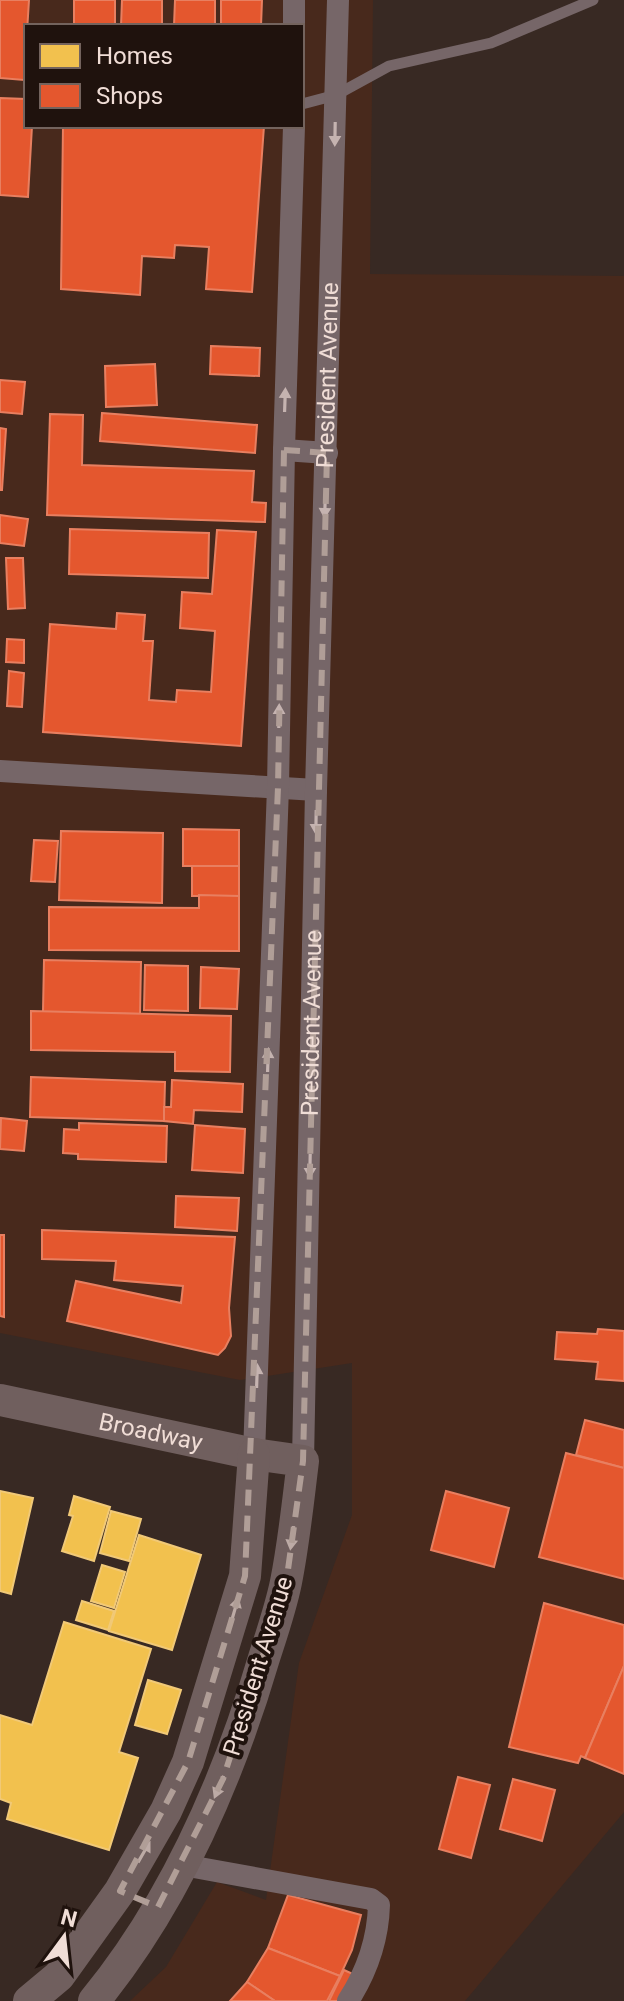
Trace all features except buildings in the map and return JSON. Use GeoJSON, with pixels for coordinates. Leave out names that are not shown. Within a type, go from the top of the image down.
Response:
{"type":"FeatureCollection","features":[{"type":"Feature","properties":{"kind":"main road","name":"Broadway"},"geometry":{"type":"LineString","coordinates":[[0,1400],[254,1454],[303,1461]]}},
{"type":"Feature","properties":{"kind":"main road","name":"President Avenue"},"geometry":{"type":"LineString","coordinates":[[29,2001],[59,1976],[120,1891],[166,1811],[188,1762],[245,1576],[254,1454]]}},
{"type":"Feature","properties":{"kind":"main road","name":"President Avenue"},"geometry":{"type":"LineString","coordinates":[[94,2001],[122,1967],[183,1865],[223,1779],[254,1692],[286,1584],[303,1461]]}},
{"type":"Feature","properties":{"kind":"main road"},"geometry":{"type":"LineString","coordinates":[[120,1891],[158,1907]]}},
{"type":"Feature","properties":{"kind":"street"},"geometry":{"type":"LineString","coordinates":[[294,0],[294,24]]}},
{"type":"Feature","properties":{"kind":"street","name":"President Avenue"},"geometry":{"type":"LineString","coordinates":[[303,1461],[316,790],[338,0]]}},
{"type":"Feature","properties":{"kind":"street","name":"President Avenue"},"geometry":{"type":"LineString","coordinates":[[254,1454],[278,787],[294,128]]}},
{"type":"Feature","properties":{"kind":"street"},"geometry":{"type":"LineString","coordinates":[[284,450],[327,453]]}},
{"type":"Feature","properties":{"kind":"street"},"geometry":{"type":"LineString","coordinates":[[0,771],[316,790]]}},
{"type":"Feature","properties":{"kind":"street"},"geometry":{"type":"LineString","coordinates":[[183,1865],[371,1899],[379,1905],[368,1961],[348,2001]]}},
{"type":"Feature","properties":{"kind":"lane"},"geometry":{"type":"LineString","coordinates":[[304,103],[336,95],[389,66],[491,43],[593,0]]}},
{"type":"Feature","properties":{"kind":"highlighted area"},"geometry":{"type":"Polygon","coordinates":[[[284,450],[327,453],[303,1461],[286,1584],[223,1779],[158,1907],[120,1891],[188,1762],[245,1576],[278,787],[284,450]]]}},
{"type":"Feature","properties":{"kind":"shaded area"},"geometry":{"type":"Polygon","coordinates":[[[0,0],[373,0],[370,274],[624,276],[624,1812],[465,2001],[130,2001],[166,1967],[217,1882],[266,1900],[299,1663],[352,1515],[352,1363],[240,1380],[0,1333],[0,0]]]}}]}
